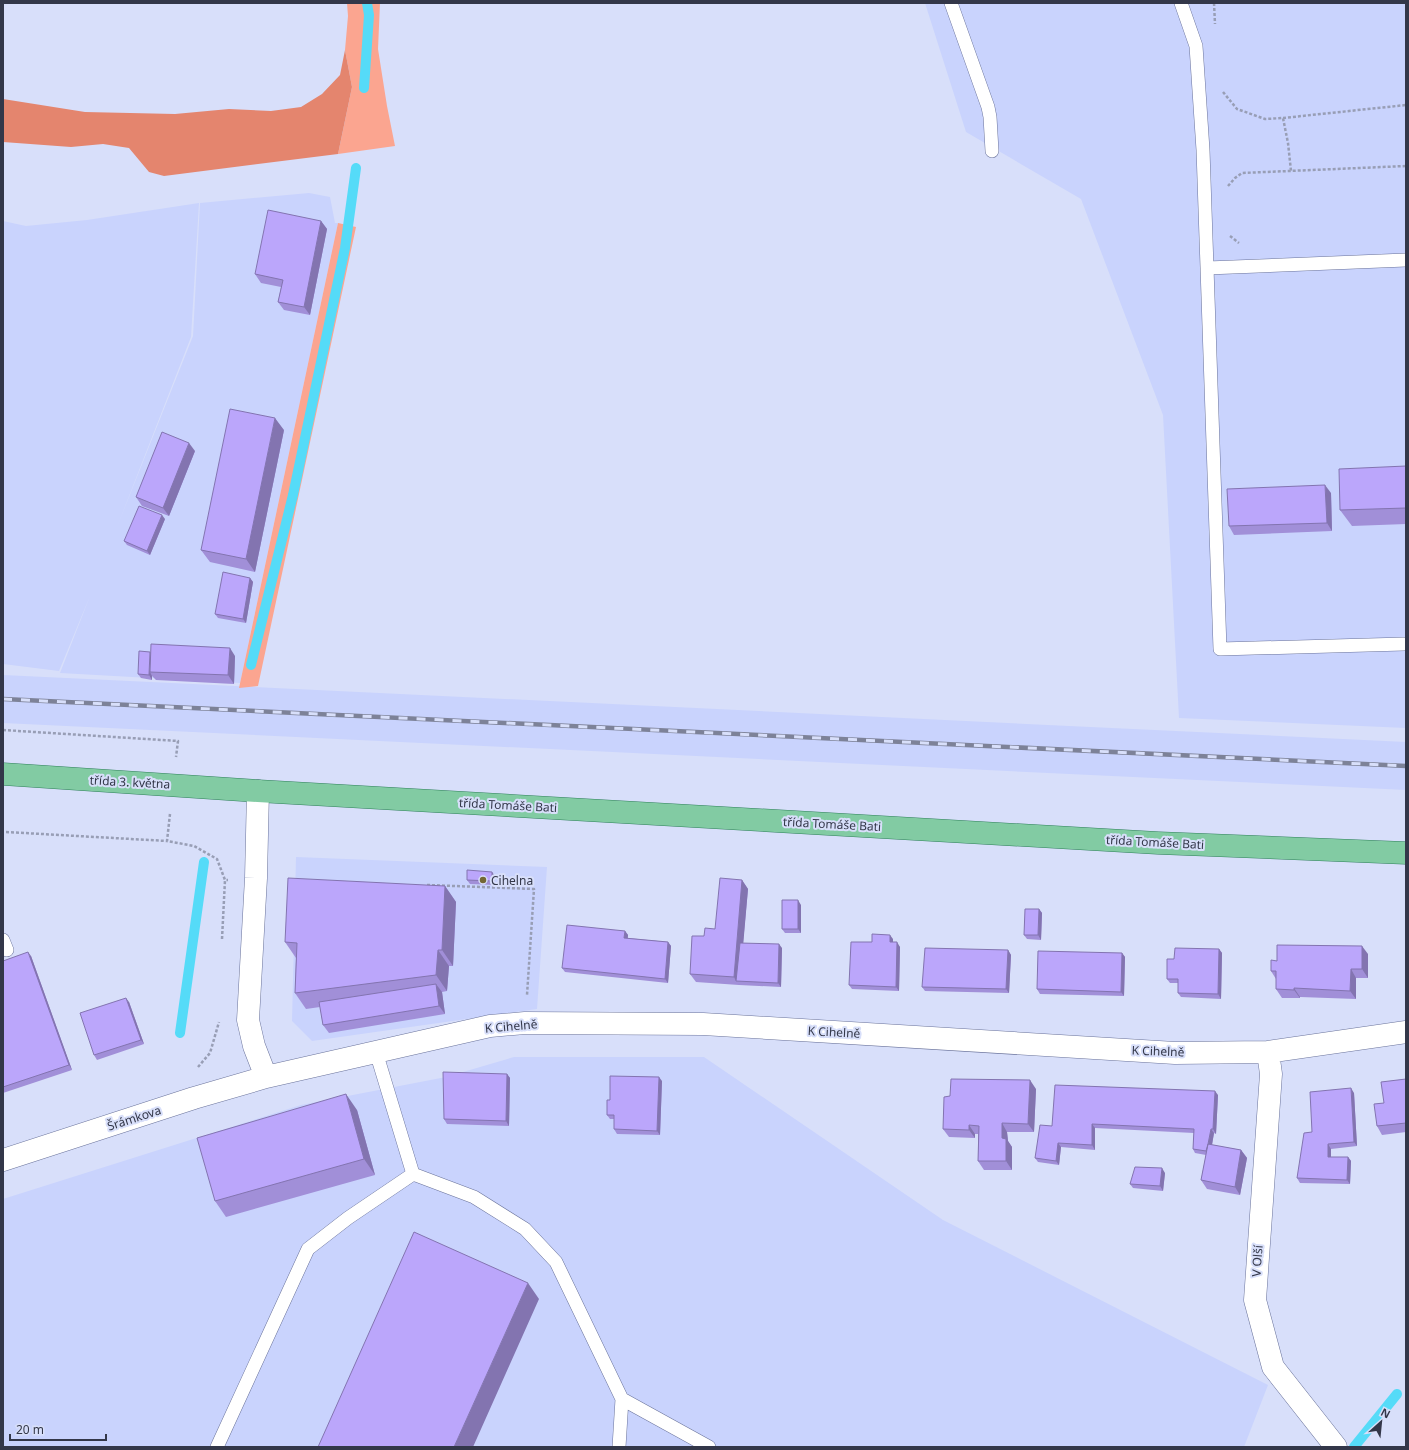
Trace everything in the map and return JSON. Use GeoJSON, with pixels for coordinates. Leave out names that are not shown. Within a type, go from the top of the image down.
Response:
{"type":"FeatureCollection","features":[{"type":"Feature","properties":{"kind":"main road","name":"třída 3. května"},"geometry":{"type":"LineString","coordinates":[[3,774],[173,784],[258,791]]}},
{"type":"Feature","properties":{"kind":"main road","name":"třída Tomáše Bati"},"geometry":{"type":"LineString","coordinates":[[258,791],[1158,843],[1406,853]]}},
{"type":"Feature","properties":{"kind":"street"},"geometry":{"type":"LineString","coordinates":[[258,791],[256,878],[248,1020],[254,1046],[266,1077]]}},
{"type":"Feature","properties":{"kind":"street","name":"K Cihelně"},"geometry":{"type":"LineString","coordinates":[[266,1077],[490,1026],[525,1023],[703,1024],[1175,1053],[1268,1052],[1406,1032]]}},
{"type":"Feature","properties":{"kind":"street","name":"V Olší"},"geometry":{"type":"LineString","coordinates":[[1268,1052],[1271,1074],[1255,1300],[1273,1367],[1336,1447]]}},
{"type":"Feature","properties":{"kind":"street","name":"Šrámkova"},"geometry":{"type":"LineString","coordinates":[[3,1160],[194,1098],[266,1077]]}},
{"type":"Feature","properties":{"kind":"lane"},"geometry":{"type":"LineString","coordinates":[[951,3],[988,107],[992,151]]}},
{"type":"Feature","properties":{"kind":"lane"},"geometry":{"type":"LineString","coordinates":[[1181,3],[1196,46],[1203,150],[1220,649],[1404,644]]}},
{"type":"Feature","properties":{"kind":"lane"},"geometry":{"type":"LineString","coordinates":[[1207,268],[1406,260]]}},
{"type":"Feature","properties":{"kind":"lane"},"geometry":{"type":"LineString","coordinates":[[376,1052],[413,1174]]}},
{"type":"Feature","properties":{"kind":"lane"},"geometry":{"type":"LineString","coordinates":[[413,1174],[474,1198],[525,1229],[556,1262],[622,1399],[619,1447]]}},
{"type":"Feature","properties":{"kind":"lane"},"geometry":{"type":"LineString","coordinates":[[217,1447],[308,1248],[348,1218],[413,1174]]}},
{"type":"Feature","properties":{"kind":"lane"},"geometry":{"type":"LineString","coordinates":[[622,1399],[709,1447]]}},
{"type":"Feature","properties":{"kind":"path"},"geometry":{"type":"LineString","coordinates":[[1214,3],[1215,28]]}},
{"type":"Feature","properties":{"kind":"path"},"geometry":{"type":"LineString","coordinates":[[1221,89],[1236,109],[1265,119],[1406,105]]}},
{"type":"Feature","properties":{"kind":"path"},"geometry":{"type":"LineString","coordinates":[[1283,118],[1288,142],[1291,171]]}},
{"type":"Feature","properties":{"kind":"path"},"geometry":{"type":"LineString","coordinates":[[1228,186],[1235,178],[1242,174],[1406,166]]}},
{"type":"Feature","properties":{"kind":"path"},"geometry":{"type":"LineString","coordinates":[[1229,236],[1239,243],[1262,247],[1263,266]]}},
{"type":"Feature","properties":{"kind":"path"},"geometry":{"type":"LineString","coordinates":[[3,730],[178,741],[168,841]]}},
{"type":"Feature","properties":{"kind":"path"},"geometry":{"type":"LineString","coordinates":[[6,832],[168,841],[194,846],[218,859],[225,880],[222,943]]}},
{"type":"Feature","properties":{"kind":"path"},"geometry":{"type":"LineString","coordinates":[[225,880],[256,878]]}},
{"type":"Feature","properties":{"kind":"path"},"geometry":{"type":"LineString","coordinates":[[422,885],[534,889],[525,1023]]}},
{"type":"Feature","properties":{"kind":"path"},"geometry":{"type":"LineString","coordinates":[[194,1098],[194,1072],[210,1053],[219,1023],[219,1015]]}},
{"type":"Feature","properties":{"kind":"shaded area"},"geometry":{"type":"Polygon","coordinates":[[[347,3],[380,3],[378,49],[395,146],[338,154],[352,87],[345,50],[348,16],[347,3]]]}},
{"type":"Feature","properties":{"kind":"shaded area"},"geometry":{"type":"Polygon","coordinates":[[[925,3],[1406,3],[1406,728],[1179,718],[1163,415],[1081,199],[966,132],[925,3]]]}},
{"type":"Feature","properties":{"kind":"shaded area"},"geometry":{"type":"Polygon","coordinates":[[[345,50],[352,87],[338,154],[164,176],[149,172],[129,148],[103,144],[71,147],[3,142],[3,99],[85,112],[175,114],[229,109],[271,111],[301,107],[322,94],[340,75],[345,50]]]}},
{"type":"Feature","properties":{"kind":"shaded area"},"geometry":{"type":"Polygon","coordinates":[[[309,193],[330,197],[335,223],[338,223],[240,683],[60,673],[90,596],[59,671],[3,664],[3,221],[26,226],[87,220],[199,203],[191,337],[117,527],[193,336],[200,203],[309,193]]]}},
{"type":"Feature","properties":{"kind":"shaded area"},"geometry":{"type":"Polygon","coordinates":[[[338,223],[356,227],[258,686],[239,688],[338,223]]]}},
{"type":"Feature","properties":{"kind":"shaded area"},"geometry":{"type":"Polygon","coordinates":[[[3,675],[1406,742],[1406,790],[3,723],[3,675]]]}},
{"type":"Feature","properties":{"kind":"shaded area"},"geometry":{"type":"Polygon","coordinates":[[[296,857],[547,867],[537,1009],[312,1041],[292,1021],[296,857]]]}},
{"type":"Feature","properties":{"kind":"shaded area"},"geometry":{"type":"Polygon","coordinates":[[[514,1057],[704,1057],[943,1220],[1268,1385],[1244,1447],[3,1447],[3,1199],[301,1105],[446,1077],[514,1057]]]}},
{"type":"Feature","properties":{"kind":"building"},"geometry":{"type":"Polygon","coordinates":[[[268,210],[321,221],[304,307],[278,302],[283,280],[255,274],[268,210]]]}},
{"type":"Feature","properties":{"kind":"building"},"geometry":{"type":"Polygon","coordinates":[[[230,409],[275,418],[246,559],[201,550],[230,409]]]}},
{"type":"Feature","properties":{"kind":"building"},"geometry":{"type":"Polygon","coordinates":[[[162,432],[189,443],[163,508],[136,497],[162,432]]]}},
{"type":"Feature","properties":{"kind":"building"},"geometry":{"type":"Polygon","coordinates":[[[1406,466],[1406,508],[1340,510],[1339,469],[1406,466]]]}},
{"type":"Feature","properties":{"kind":"building"},"geometry":{"type":"Polygon","coordinates":[[[1325,485],[1327,523],[1229,526],[1227,489],[1325,485]]]}},
{"type":"Feature","properties":{"kind":"building"},"geometry":{"type":"Polygon","coordinates":[[[139,506],[162,515],[147,551],[124,541],[139,506]]]}},
{"type":"Feature","properties":{"kind":"building"},"geometry":{"type":"Polygon","coordinates":[[[223,572],[250,578],[243,619],[215,614],[223,572]]]}},
{"type":"Feature","properties":{"kind":"building"},"geometry":{"type":"Polygon","coordinates":[[[151,644],[230,648],[228,675],[150,672],[151,644]]]}},
{"type":"Feature","properties":{"kind":"building"},"geometry":{"type":"Polygon","coordinates":[[[139,651],[150,652],[149,675],[138,674],[139,651]]]}},
{"type":"Feature","properties":{"kind":"building"},"geometry":{"type":"Polygon","coordinates":[[[467,870],[492,872],[492,881],[467,880],[467,870]]]}},
{"type":"Feature","properties":{"kind":"building"},"geometry":{"type":"Polygon","coordinates":[[[288,878],[445,886],[442,950],[438,950],[436,975],[295,993],[297,943],[285,942],[288,878]]]}},
{"type":"Feature","properties":{"kind":"building"},"geometry":{"type":"Polygon","coordinates":[[[720,878],[742,880],[734,977],[690,974],[692,936],[704,936],[705,928],[715,929],[720,878]]]}},
{"type":"Feature","properties":{"kind":"building"},"geometry":{"type":"Polygon","coordinates":[[[782,900],[798,900],[798,929],[782,929],[782,900]]]}},
{"type":"Feature","properties":{"kind":"building"},"geometry":{"type":"Polygon","coordinates":[[[1025,909],[1039,909],[1038,935],[1024,935],[1025,909]]]}},
{"type":"Feature","properties":{"kind":"building"},"geometry":{"type":"Polygon","coordinates":[[[567,925],[625,931],[624,938],[668,942],[665,979],[562,968],[567,925]]]}},
{"type":"Feature","properties":{"kind":"building"},"geometry":{"type":"Polygon","coordinates":[[[872,934],[890,935],[890,942],[897,942],[896,987],[849,985],[851,942],[872,942],[872,934]]]}},
{"type":"Feature","properties":{"kind":"building"},"geometry":{"type":"Polygon","coordinates":[[[740,943],[779,944],[778,983],[736,981],[740,943]]]}},
{"type":"Feature","properties":{"kind":"building"},"geometry":{"type":"Polygon","coordinates":[[[1277,945],[1362,946],[1362,969],[1351,969],[1350,991],[1294,988],[1294,990],[1276,989],[1276,971],[1271,971],[1271,960],[1277,961],[1277,945]]]}},
{"type":"Feature","properties":{"kind":"building"},"geometry":{"type":"Polygon","coordinates":[[[925,948],[1008,950],[1006,989],[922,987],[925,948]]]}},
{"type":"Feature","properties":{"kind":"building"},"geometry":{"type":"Polygon","coordinates":[[[1175,948],[1219,949],[1218,994],[1178,993],[1178,979],[1167,979],[1167,959],[1174,959],[1175,948]]]}},
{"type":"Feature","properties":{"kind":"building"},"geometry":{"type":"Polygon","coordinates":[[[1038,951],[1122,953],[1121,992],[1037,989],[1038,951]]]}},
{"type":"Feature","properties":{"kind":"building"},"geometry":{"type":"Polygon","coordinates":[[[28,952],[69,1065],[3,1087],[3,961],[28,952]]]}},
{"type":"Feature","properties":{"kind":"building"},"geometry":{"type":"Polygon","coordinates":[[[436,984],[439,1006],[323,1025],[319,1002],[436,984]]]}},
{"type":"Feature","properties":{"kind":"building"},"geometry":{"type":"Polygon","coordinates":[[[126,998],[141,1040],[94,1055],[80,1013],[126,998]]]}},
{"type":"Feature","properties":{"kind":"building"},"geometry":{"type":"Polygon","coordinates":[[[443,1072],[507,1074],[506,1121],[444,1119],[443,1072]]]}},
{"type":"Feature","properties":{"kind":"building"},"geometry":{"type":"Polygon","coordinates":[[[610,1076],[659,1077],[657,1131],[614,1129],[614,1115],[607,1115],[607,1100],[610,1100],[610,1076]]]}},
{"type":"Feature","properties":{"kind":"building"},"geometry":{"type":"Polygon","coordinates":[[[951,1079],[1030,1080],[1028,1124],[1002,1123],[1002,1138],[1006,1139],[1006,1161],[978,1161],[979,1126],[969,1125],[969,1130],[943,1129],[944,1097],[950,1096],[951,1079]]]}},
{"type":"Feature","properties":{"kind":"building"},"geometry":{"type":"Polygon","coordinates":[[[1406,1079],[1406,1123],[1377,1126],[1374,1104],[1384,1103],[1381,1082],[1406,1079]]]}},
{"type":"Feature","properties":{"kind":"building"},"geometry":{"type":"Polygon","coordinates":[[[1055,1085],[1215,1091],[1213,1129],[1211,1129],[1206,1151],[1193,1149],[1194,1129],[1092,1124],[1092,1145],[1058,1143],[1056,1161],[1035,1158],[1040,1125],[1052,1126],[1055,1085]]]}},
{"type":"Feature","properties":{"kind":"building"},"geometry":{"type":"Polygon","coordinates":[[[1351,1088],[1354,1142],[1328,1144],[1328,1157],[1348,1157],[1347,1180],[1297,1178],[1304,1133],[1312,1132],[1310,1092],[1351,1088]]]}},
{"type":"Feature","properties":{"kind":"building"},"geometry":{"type":"Polygon","coordinates":[[[346,1094],[364,1159],[215,1201],[197,1138],[346,1094]]]}},
{"type":"Feature","properties":{"kind":"building"},"geometry":{"type":"Polygon","coordinates":[[[1208,1144],[1241,1150],[1235,1187],[1201,1180],[1208,1144]]]}},
{"type":"Feature","properties":{"kind":"building"},"geometry":{"type":"Polygon","coordinates":[[[1135,1167],[1162,1168],[1160,1186],[1130,1184],[1135,1167]]]}},
{"type":"Feature","properties":{"kind":"building"},"geometry":{"type":"Polygon","coordinates":[[[414,1232],[528,1283],[454,1447],[318,1447],[414,1232]]]}},
{"type":"Feature","properties":{"kind":"waterway"},"geometry":{"type":"LineString","coordinates":[[364,88],[369,15],[367,3]]}},
{"type":"Feature","properties":{"kind":"waterway"},"geometry":{"type":"LineString","coordinates":[[251,665],[293,495],[345,248],[356,168]]}},
{"type":"Feature","properties":{"kind":"waterway"},"geometry":{"type":"LineString","coordinates":[[180,1033],[204,862]]}},
{"type":"Feature","properties":{"kind":"waterway"},"geometry":{"type":"LineString","coordinates":[[1354,1447],[1397,1394]]}},
{"type":"Feature","properties":{"kind":"railway"},"geometry":{"type":"LineString","coordinates":[[3,699],[1406,766]]}},
{"type":"Feature","properties":{"kind":"place","name":"Cihelna"},"geometry":{"type":"Point","coordinates":[483,880]}}]}
